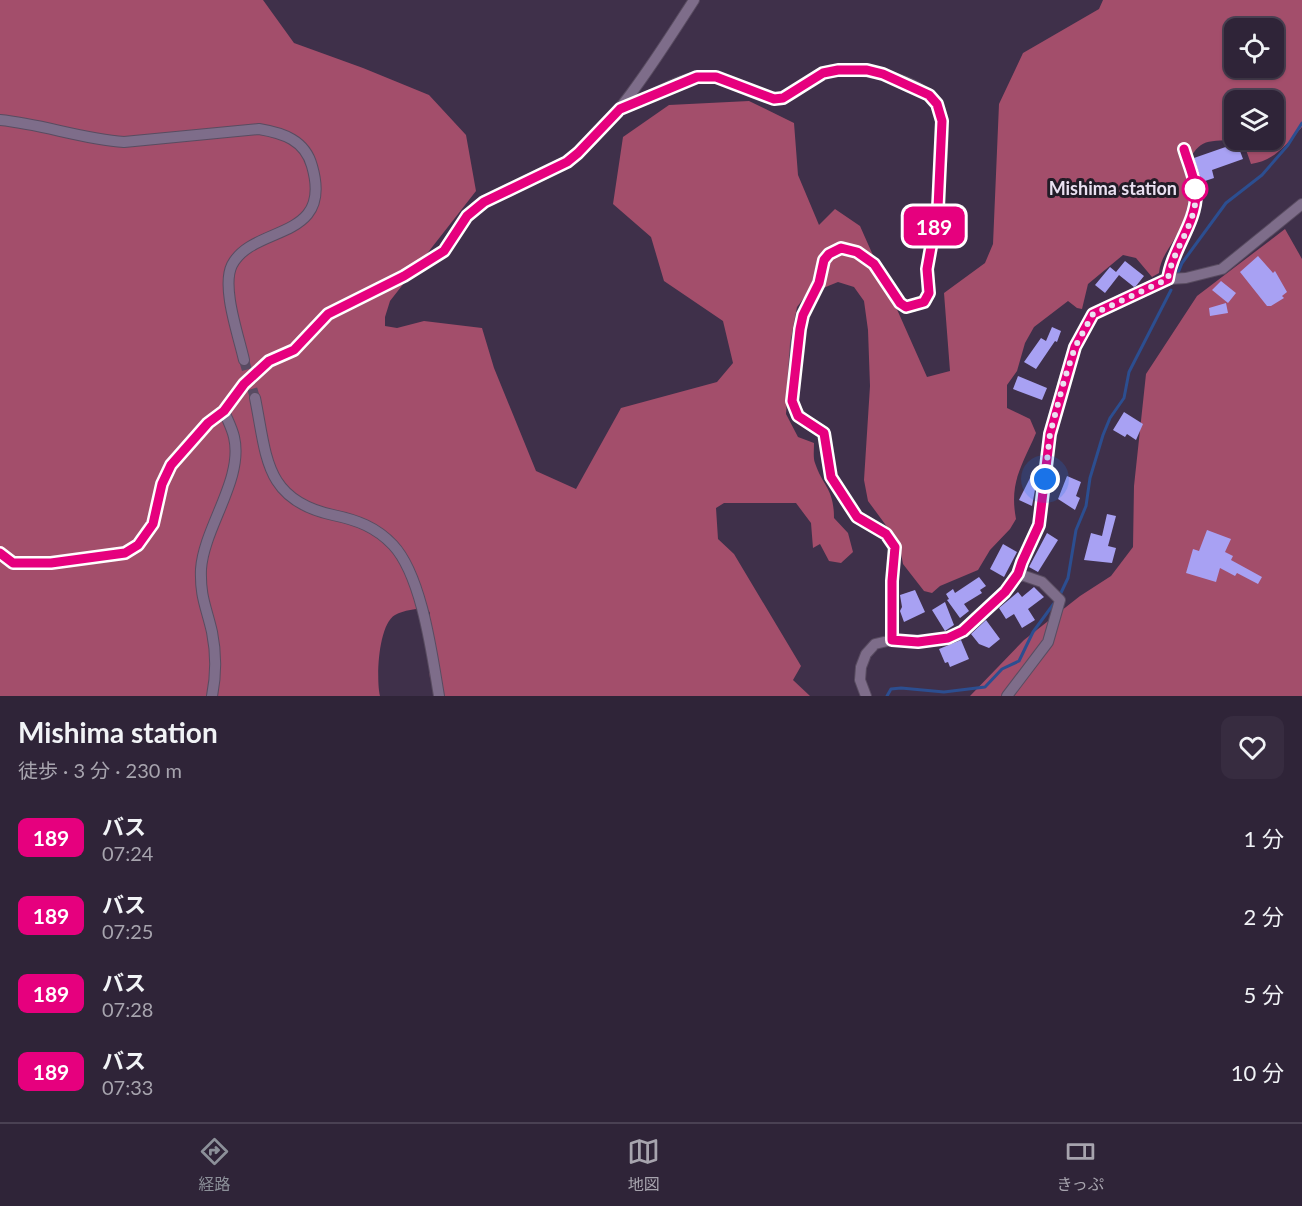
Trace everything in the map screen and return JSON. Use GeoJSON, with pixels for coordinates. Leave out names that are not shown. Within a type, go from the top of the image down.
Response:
{"type":"FeatureCollection","features":[{"type":"Feature","properties":{"kind":"street"},"geometry":{"type":"LineString","coordinates":[[0,553],[13,563],[51,563],[125,553],[138,545],[153,524],[162,484],[171,465],[208,423],[224,411],[244,384],[269,361],[294,350],[328,314],[404,276],[444,251],[467,216],[484,202],[567,162],[578,153],[620,109],[694,0]]}},
{"type":"Feature","properties":{"kind":"street"},"geometry":{"type":"LineString","coordinates":[[620,109],[675,85],[706,76],[716,77],[765,96],[783,98],[823,73],[838,70],[867,70],[883,74],[929,95],[937,104],[942,121],[938,208],[927,269],[929,293],[924,302],[906,307],[900,303],[874,264],[857,252],[841,248],[829,254],[824,260],[819,283],[803,315],[796,343],[792,401],[798,416],[824,433],[831,477],[857,517],[886,534],[895,547],[892,581],[892,640]]}},
{"type":"Feature","properties":{"kind":"street"},"geometry":{"type":"LineString","coordinates":[[0,120],[124,142],[259,129],[279,133],[298,142],[308,154],[315,180],[310,210],[296,226],[250,245],[232,265],[230,298],[244,360]]}},
{"type":"Feature","properties":{"kind":"street"},"geometry":{"type":"LineString","coordinates":[[1168,279],[1170,263],[1195,203],[1196,193],[1184,149]]}},
{"type":"Feature","properties":{"kind":"street"},"geometry":{"type":"LineString","coordinates":[[866,696],[860,680],[861,666],[866,654],[875,644],[892,640],[918,642],[948,638],[963,631],[1005,592],[1018,574],[1039,525],[1050,434],[1075,347],[1093,314],[1168,279],[1186,278],[1222,270],[1302,204]]}},
{"type":"Feature","properties":{"kind":"street"},"geometry":{"type":"LineString","coordinates":[[255,398],[266,455],[271,472],[280,488],[290,498],[305,507],[361,521],[386,539],[403,559],[427,627],[439,696]]}},
{"type":"Feature","properties":{"kind":"street"},"geometry":{"type":"LineString","coordinates":[[212,696],[215,652],[212,632],[201,598],[201,571],[203,548],[225,497],[235,456],[234,437],[224,411]]}},
{"type":"Feature","properties":{"kind":"street"},"geometry":{"type":"LineString","coordinates":[[1007,696],[1048,642],[1057,597],[1042,582],[1018,574]]}},
{"type":"Feature","properties":{"kind":"shaded area"},"geometry":{"type":"Polygon","coordinates":[[[0,0],[263,0],[294,43],[429,95],[466,135],[476,191],[390,301],[385,326],[397,328],[424,321],[482,328],[494,368],[536,471],[576,489],[621,408],[717,382],[733,363],[723,321],[664,281],[651,237],[613,204],[623,137],[669,105],[749,101],[794,123],[798,175],[819,225],[835,209],[860,226],[927,377],[950,371],[944,293],[985,263],[993,244],[999,104],[1023,53],[1099,9],[1103,0],[1302,0],[1302,127],[1284,146],[1284,90],[1224,90],[1224,141],[1209,142],[1198,147],[1184,170],[1189,198],[1185,216],[1162,261],[1159,273],[1152,277],[1136,258],[1123,255],[1088,284],[1082,309],[1068,301],[1034,327],[1025,343],[1017,371],[1007,385],[1007,408],[1030,419],[1036,433],[1018,475],[1014,495],[1016,519],[1010,529],[990,550],[978,570],[940,586],[932,593],[924,591],[903,564],[899,543],[868,501],[864,480],[870,386],[868,330],[864,301],[854,287],[838,282],[806,295],[797,307],[792,333],[786,414],[798,437],[814,443],[814,461],[830,494],[834,518],[848,533],[853,552],[841,563],[829,561],[820,544],[813,548],[811,523],[796,503],[724,503],[716,508],[718,539],[734,554],[801,666],[793,680],[810,696],[444,696],[443,689],[430,678],[428,658],[430,613],[427,608],[402,612],[389,621],[380,653],[378,678],[380,696],[0,696],[0,0]]]}},
{"type":"Feature","properties":{"kind":"shaded area"},"geometry":{"type":"Polygon","coordinates":[[[1246,150],[1279,150],[1267,159],[1251,164],[1246,150]]]}},
{"type":"Feature","properties":{"kind":"shaded area"},"geometry":{"type":"Polygon","coordinates":[[[1285,229],[1302,259],[1302,696],[970,696],[1024,640],[1080,596],[1111,576],[1133,547],[1134,486],[1146,374],[1197,296],[1285,229]]]}},
{"type":"Feature","properties":{"kind":"building"},"geometry":{"type":"Polygon","coordinates":[[[1224,148],[1224,150],[1240,150],[1243,159],[1212,170],[1214,178],[1202,182],[1194,158],[1224,148]]]}},
{"type":"Feature","properties":{"kind":"building"},"geometry":{"type":"Polygon","coordinates":[[[1258,256],[1273,273],[1275,271],[1287,292],[1282,296],[1284,298],[1271,306],[1267,306],[1240,272],[1258,256]]]}},
{"type":"Feature","properties":{"kind":"building"},"geometry":{"type":"Polygon","coordinates":[[[1125,261],[1144,276],[1136,286],[1134,287],[1119,275],[1105,293],[1095,285],[1110,267],[1116,272],[1125,261]]]}},
{"type":"Feature","properties":{"kind":"building"},"geometry":{"type":"Polygon","coordinates":[[[1221,281],[1236,293],[1228,303],[1212,290],[1221,281]]]}},
{"type":"Feature","properties":{"kind":"building"},"geometry":{"type":"Polygon","coordinates":[[[1226,303],[1228,313],[1210,316],[1209,308],[1226,303]]]}},
{"type":"Feature","properties":{"kind":"building"},"geometry":{"type":"Polygon","coordinates":[[[1052,327],[1061,331],[1057,342],[1055,341],[1036,369],[1024,362],[1041,338],[1046,341],[1052,327]]]}},
{"type":"Feature","properties":{"kind":"building"},"geometry":{"type":"Polygon","coordinates":[[[1018,376],[1047,388],[1042,400],[1013,389],[1018,376]]]}},
{"type":"Feature","properties":{"kind":"building"},"geometry":{"type":"Polygon","coordinates":[[[1124,412],[1143,424],[1136,440],[1127,434],[1125,437],[1113,430],[1124,412]]]}},
{"type":"Feature","properties":{"kind":"building"},"geometry":{"type":"Polygon","coordinates":[[[1031,476],[1037,479],[1032,506],[1019,500],[1031,476]]]}},
{"type":"Feature","properties":{"kind":"building"},"geometry":{"type":"Polygon","coordinates":[[[1067,476],[1081,482],[1076,496],[1080,498],[1075,510],[1058,499],[1067,476]]]}},
{"type":"Feature","properties":{"kind":"building"},"geometry":{"type":"Polygon","coordinates":[[[1107,514],[1116,516],[1108,546],[1116,548],[1112,563],[1084,560],[1091,533],[1102,536],[1107,514]]]}},
{"type":"Feature","properties":{"kind":"building"},"geometry":{"type":"Polygon","coordinates":[[[1207,530],[1231,539],[1225,552],[1233,556],[1231,560],[1262,577],[1258,584],[1237,573],[1235,576],[1220,568],[1216,582],[1186,573],[1193,549],[1199,551],[1207,530]]]}},
{"type":"Feature","properties":{"kind":"building"},"geometry":{"type":"Polygon","coordinates":[[[1047,533],[1058,540],[1038,572],[1029,567],[1047,533]]]}},
{"type":"Feature","properties":{"kind":"building"},"geometry":{"type":"Polygon","coordinates":[[[1003,544],[1017,552],[1004,577],[990,569],[1003,544]]]}},
{"type":"Feature","properties":{"kind":"building"},"geometry":{"type":"Polygon","coordinates":[[[979,577],[986,586],[980,590],[982,593],[964,604],[969,611],[960,618],[947,600],[949,599],[946,594],[953,589],[955,593],[979,577]]]}},
{"type":"Feature","properties":{"kind":"building"},"geometry":{"type":"Polygon","coordinates":[[[1034,587],[1044,597],[1028,609],[1035,620],[1022,628],[1014,614],[1006,619],[999,608],[1018,592],[1022,597],[1034,587]]]}},
{"type":"Feature","properties":{"kind":"building"},"geometry":{"type":"Polygon","coordinates":[[[915,590],[925,612],[904,622],[900,611],[902,607],[900,595],[915,590]]]}},
{"type":"Feature","properties":{"kind":"building"},"geometry":{"type":"Polygon","coordinates":[[[945,602],[954,625],[945,631],[932,610],[945,602]]]}},
{"type":"Feature","properties":{"kind":"building"},"geometry":{"type":"Polygon","coordinates":[[[986,620],[1000,639],[989,648],[979,644],[971,634],[986,620]]]}},
{"type":"Feature","properties":{"kind":"building"},"geometry":{"type":"Polygon","coordinates":[[[961,640],[969,659],[950,667],[948,662],[945,663],[939,649],[961,640]]]}},
{"type":"Feature","properties":{"kind":"waterway"},"geometry":{"type":"LineString","coordinates":[[1178,273],[1182,263],[1226,203],[1262,175],[1288,145],[1302,123]]}},
{"type":"Feature","properties":{"kind":"waterway"},"geometry":{"type":"LineString","coordinates":[[1059,597],[1068,578],[1076,530],[1086,506],[1090,478],[1103,435],[1110,418],[1124,398],[1129,372],[1171,290]]}},
{"type":"Feature","properties":{"kind":"waterway"},"geometry":{"type":"LineString","coordinates":[[887,696],[891,689],[901,688],[944,692],[985,687],[1002,669],[1019,661],[1033,632],[1055,602]]}},
{"type":"Feature","properties":{"kind":"tunnel"},"geometry":{"type":"LineString","coordinates":[[244,360],[255,398]]}},
{"type":"Feature","properties":{"kind":"bus line","name":"189"},"geometry":{"type":"LineString","coordinates":[[0,553],[6,560],[13,563],[51,563],[125,553],[138,545],[153,524],[162,484],[171,465],[208,423],[224,411],[244,384],[269,361],[294,350],[328,314],[404,276],[444,251],[467,216],[484,202],[567,162],[620,109],[697,77],[716,77],[774,99],[789,95],[823,73],[838,70],[867,70],[883,74],[929,95],[937,104],[942,121],[938,208],[927,269],[929,293],[924,302],[906,307],[900,303],[874,264],[857,252],[841,248],[829,254],[824,260],[814,296],[803,315],[796,343],[792,401],[798,416],[824,433],[831,477],[857,517],[886,534],[895,547],[892,581],[892,640],[918,642],[948,638],[963,631],[1005,592],[1018,574],[1039,525],[1050,434],[1064,381],[1075,347],[1093,314],[1112,303],[1168,279],[1170,263],[1195,203],[1196,193],[1184,149]]}},
{"type":"Feature","properties":{"kind":"place","name":"Mishima station"},"geometry":{"type":"Point","coordinates":[1195,189]}},
{"type":"Feature","properties":{"kind":"route"},"geometry":{"type":"LineString","coordinates":[[1045,479],[1050,434],[1075,347],[1093,314],[1112,303],[1168,279],[1170,263],[1192,214],[1195,189]]}}]}
